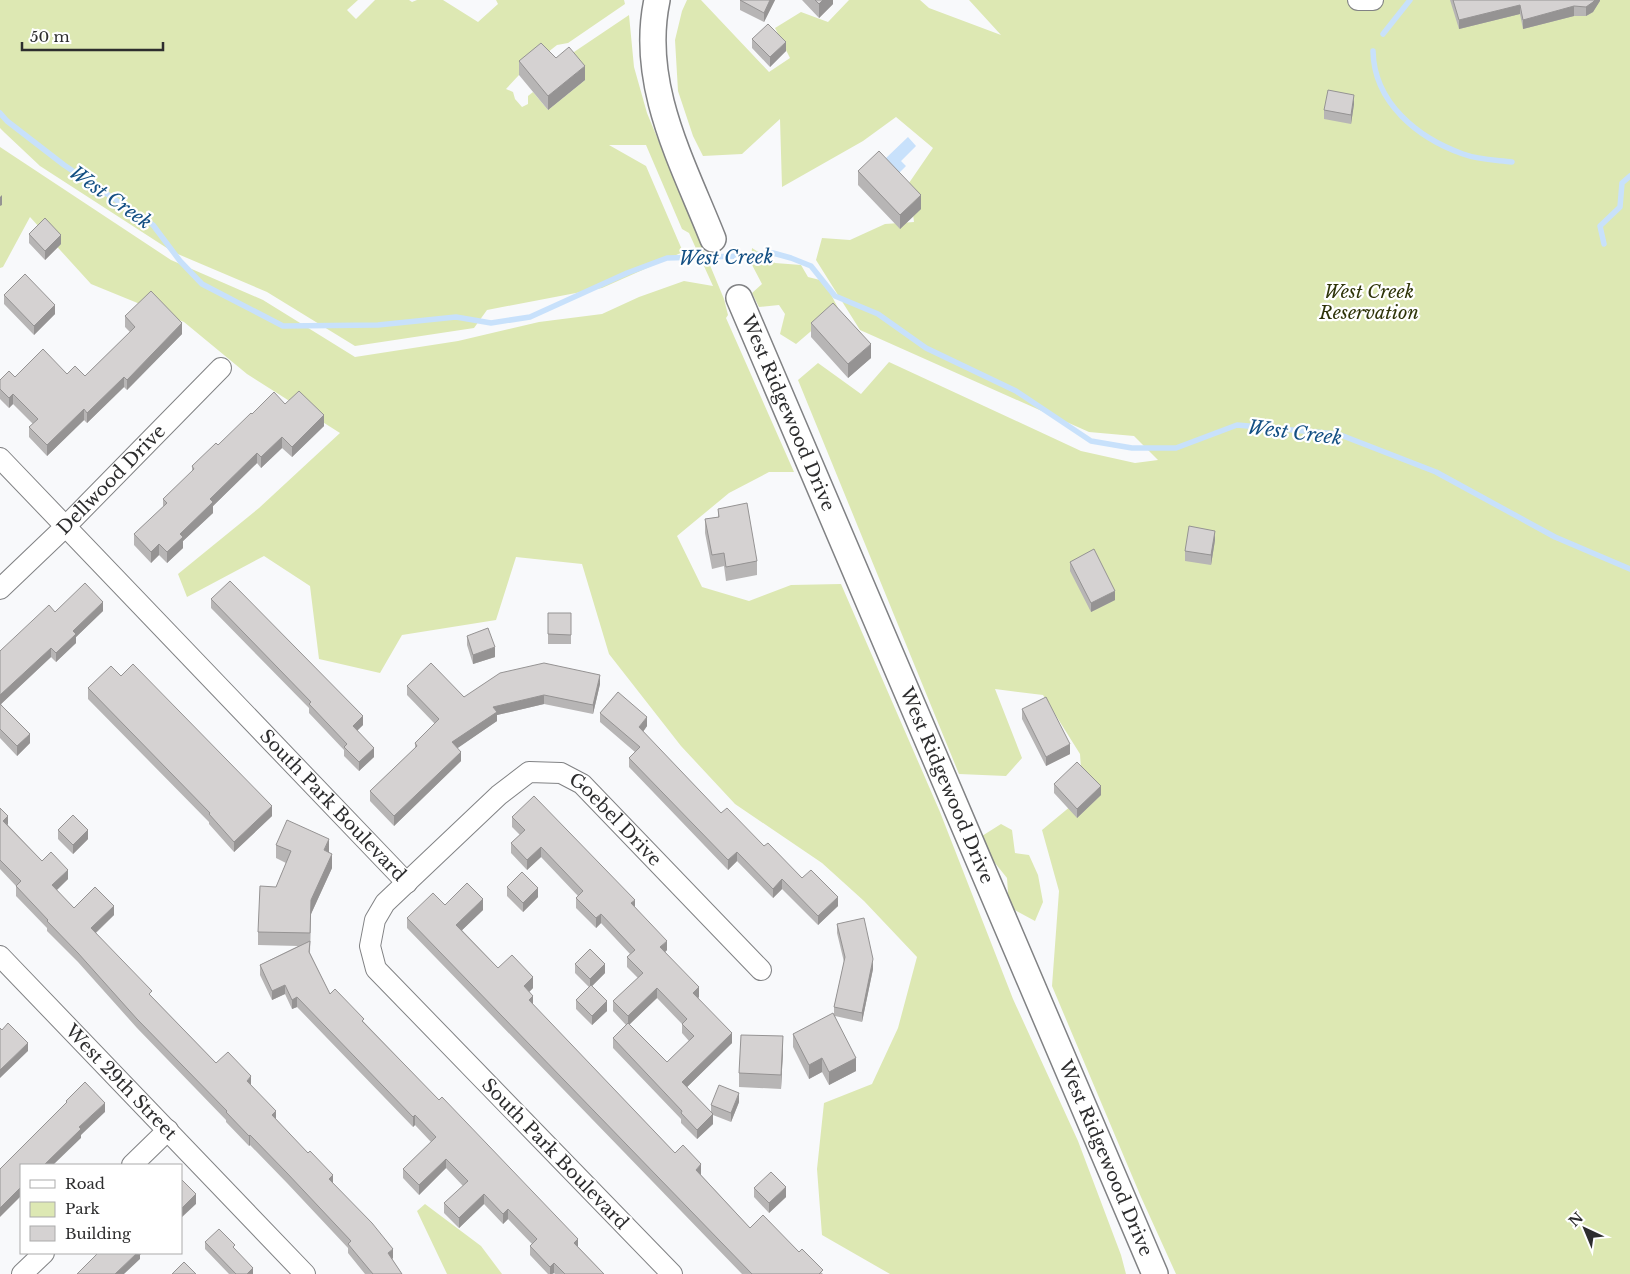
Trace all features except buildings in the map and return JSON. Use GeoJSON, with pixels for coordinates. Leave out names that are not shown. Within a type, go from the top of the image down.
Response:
{"type":"FeatureCollection","features":[{"type":"Feature","properties":{"kind":"street"},"geometry":{"type":"LineString","coordinates":[[657,0],[653,30],[653,56],[660,101],[672,140],[714,239]]}},
{"type":"Feature","properties":{"kind":"street"},"geometry":{"type":"LineString","coordinates":[[1358,0],[1373,0]]}},
{"type":"Feature","properties":{"kind":"street","name":"West Ridgewood Drive"},"geometry":{"type":"LineString","coordinates":[[739,298],[1155,1274]]}},
{"type":"Feature","properties":{"kind":"street","name":"Dellwood Drive"},"geometry":{"type":"LineString","coordinates":[[0,589],[65,527],[221,368]]}},
{"type":"Feature","properties":{"kind":"street","name":"South Park Boulevard"},"geometry":{"type":"LineString","coordinates":[[0,458],[407,883],[385,903],[375,920],[370,946],[376,969],[672,1274]]}},
{"type":"Feature","properties":{"kind":"street","name":"Goebel Drive"},"geometry":{"type":"LineString","coordinates":[[407,883],[499,795],[529,772],[562,773],[582,784],[761,970]]}},
{"type":"Feature","properties":{"kind":"street","name":"West 29th Street"},"geometry":{"type":"LineString","coordinates":[[0,956],[305,1274]]}},
{"type":"Feature","properties":{"kind":"street"},"geometry":{"type":"LineString","coordinates":[[133,1164],[168,1130]]}},
{"type":"Feature","properties":{"kind":"street"},"geometry":{"type":"LineString","coordinates":[[22,1274],[43,1254]]}},
{"type":"Feature","properties":{"kind":"green space"},"geometry":{"type":"Polygon","coordinates":[[[0,0],[358,0],[347,10],[356,19],[375,0],[409,0],[412,2],[417,0],[443,0],[478,22],[498,4],[496,0],[624,0],[625,4],[568,43],[557,45],[519,75],[506,89],[513,92],[515,99],[522,107],[528,104],[528,96],[533,92],[548,110],[585,80],[569,60],[574,52],[629,15],[634,67],[647,113],[724,299],[728,315],[726,318],[794,472],[769,472],[729,493],[677,536],[702,587],[749,601],[791,585],[841,584],[940,812],[1013,999],[1078,1141],[1121,1255],[1126,1274],[890,1274],[822,1235],[817,1169],[824,1103],[872,1084],[898,1028],[917,957],[864,901],[822,863],[735,804],[681,746],[609,654],[582,564],[516,557],[496,620],[402,635],[380,673],[319,659],[310,586],[264,556],[187,597],[178,574],[259,508],[340,433],[247,374],[184,322],[91,284],[30,217],[3,267],[0,268],[0,147],[171,260],[263,300],[355,357],[458,341],[539,322],[602,314],[639,297],[684,281],[713,286],[689,233],[682,229],[646,145],[609,145],[646,166],[683,252],[602,288],[487,310],[474,328],[355,346],[267,292],[173,252],[40,166],[5,133],[0,128],[0,0]]]}},
{"type":"Feature","properties":{"kind":"green space","name":"West Creek Reservation"},"geometry":{"type":"Polygon","coordinates":[[[687,0],[701,0],[769,72],[790,58],[775,28],[801,12],[828,22],[849,0],[920,0],[929,8],[1001,35],[969,0],[1630,0],[1630,1274],[1176,1274],[1141,1197],[1052,986],[1059,891],[1042,830],[1083,796],[1080,754],[1043,695],[995,689],[1022,758],[1006,776],[959,774],[798,380],[818,363],[861,394],[889,362],[1081,451],[1135,463],[1158,460],[1134,436],[1089,432],[860,330],[816,260],[822,238],[850,240],[885,224],[914,222],[909,183],[933,148],[896,117],[863,141],[782,187],[780,119],[742,154],[703,156],[693,136],[678,91],[675,40],[682,11],[687,0]]]}},
{"type":"Feature","properties":{"kind":"green space"},"geometry":{"type":"Polygon","coordinates":[[[752,248],[775,263],[801,265],[808,277],[824,281],[838,308],[796,344],[780,334],[785,314],[779,305],[759,307],[752,293],[762,284],[751,263],[752,248]]]}},
{"type":"Feature","properties":{"kind":"green space"},"geometry":{"type":"Polygon","coordinates":[[[1001,824],[1012,830],[1015,853],[1029,855],[1038,875],[1043,902],[1035,921],[1009,907],[1007,878],[991,858],[982,836],[1001,824]]]}},
{"type":"Feature","properties":{"kind":"green space"},"geometry":{"type":"Polygon","coordinates":[[[425,1204],[481,1246],[502,1274],[447,1274],[417,1211],[425,1204]]]}},
{"type":"Feature","properties":{"kind":"water"},"geometry":{"type":"Polygon","coordinates":[[[908,137],[916,146],[901,161],[906,166],[899,173],[885,159],[908,137]]]}},
{"type":"Feature","properties":{"kind":"waterway"},"geometry":{"type":"LineString","coordinates":[[1383,34],[1410,0]]}},
{"type":"Feature","properties":{"kind":"waterway"},"geometry":{"type":"LineString","coordinates":[[1373,51],[1375,70],[1381,87],[1390,102],[1415,128],[1446,147],[1463,154],[1481,159],[1512,162]]}},
{"type":"Feature","properties":{"kind":"waterway","name":"West Creek"},"geometry":{"type":"LineString","coordinates":[[0,113],[7,121],[64,165],[153,225],[180,261],[202,284],[283,326],[378,325],[456,317],[491,323],[530,317],[627,273],[667,258],[742,256],[773,253],[811,266],[835,296],[878,314],[926,348],[1016,391],[1091,441],[1132,448],[1176,448],[1237,425],[1338,434],[1436,472],[1555,537],[1630,569]]}},
{"type":"Feature","properties":{"kind":"waterway"},"geometry":{"type":"LineString","coordinates":[[1604,244],[1600,226],[1620,207],[1622,183],[1630,176]]}}]}
